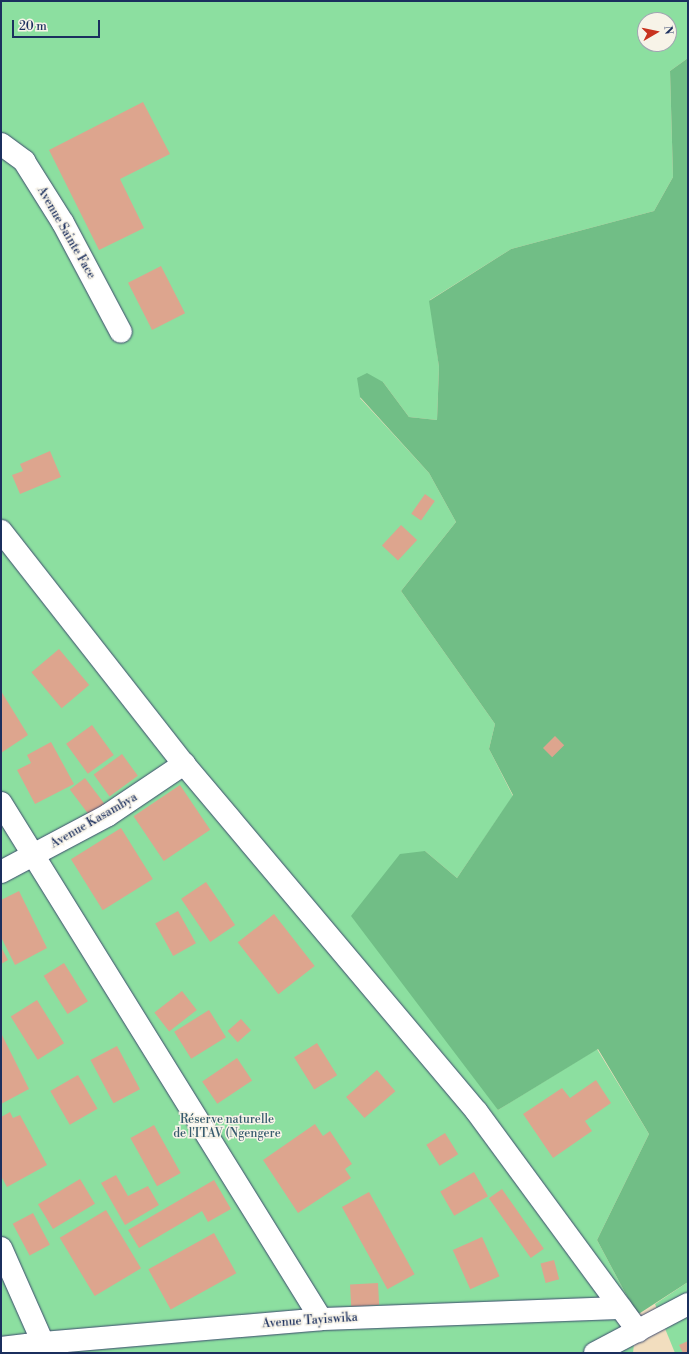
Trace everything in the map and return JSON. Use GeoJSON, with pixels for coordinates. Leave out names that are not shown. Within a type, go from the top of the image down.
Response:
{"type":"FeatureCollection","features":[{"type":"Feature","properties":{"kind":"street","name":"Avenue Sainte Face"},"geometry":{"type":"LineString","coordinates":[[1,144],[24,161],[63,223],[121,332]]}},
{"type":"Feature","properties":{"kind":"street"},"geometry":{"type":"LineString","coordinates":[[1,531],[184,764],[477,1112],[638,1331]]}},
{"type":"Feature","properties":{"kind":"street","name":"Avenue Kasambya"},"geometry":{"type":"LineString","coordinates":[[1,872],[108,815],[184,764]]}},
{"type":"Feature","properties":{"kind":"street"},"geometry":{"type":"LineString","coordinates":[[1,803],[321,1319]]}},
{"type":"Feature","properties":{"kind":"street"},"geometry":{"type":"LineString","coordinates":[[1,1248],[42,1343]]}},
{"type":"Feature","properties":{"kind":"street"},"geometry":{"type":"LineString","coordinates":[[595,1353],[688,1304]]}},
{"type":"Feature","properties":{"kind":"street","name":"Avenue Tayiswika"},"geometry":{"type":"LineString","coordinates":[[1,1348],[42,1343],[321,1319],[621,1308]]}},
{"type":"Feature","properties":{"kind":"green space","name":"Réserve naturelle de l'ITAV (Ngengere"},"geometry":{"type":"Polygon","coordinates":[[[1,1],[688,1],[688,58],[670,71],[673,177],[654,211],[511,249],[430,300],[439,367],[437,420],[409,417],[383,382],[360,398],[429,473],[456,522],[401,591],[495,724],[489,749],[513,796],[457,878],[425,851],[498,1110],[597,1049],[649,1134],[597,1240],[637,1315],[633,1353],[1,1353],[1,1]]]}},
{"type":"Feature","properties":{"kind":"green space"},"geometry":{"type":"Polygon","coordinates":[[[688,58],[688,1282],[637,1315],[597,1240],[649,1134],[598,1049],[498,1110],[351,916],[400,854],[425,851],[457,878],[513,795],[489,749],[495,724],[401,591],[456,522],[429,473],[360,397],[357,378],[367,373],[383,382],[409,417],[437,420],[439,367],[429,301],[511,249],[654,211],[673,177],[670,71],[688,58]]]}},
{"type":"Feature","properties":{"kind":"green space"},"geometry":{"type":"Polygon","coordinates":[[[688,1282],[688,1353],[675,1353],[655,1304],[688,1282]]]}},
{"type":"Feature","properties":{"kind":"building"},"geometry":{"type":"Polygon","coordinates":[[[143,102],[170,154],[120,179],[144,228],[99,250],[49,150],[143,102]]]}},
{"type":"Feature","properties":{"kind":"building"},"geometry":{"type":"Polygon","coordinates":[[[161,266],[185,313],[152,330],[128,283],[161,266]]]}},
{"type":"Feature","properties":{"kind":"building"},"geometry":{"type":"Polygon","coordinates":[[[50,451],[61,477],[20,494],[12,475],[23,471],[20,464],[50,451]]]}},
{"type":"Feature","properties":{"kind":"building"},"geometry":{"type":"Polygon","coordinates":[[[425,494],[435,501],[421,521],[411,514],[425,494]]]}},
{"type":"Feature","properties":{"kind":"building"},"geometry":{"type":"Polygon","coordinates":[[[401,525],[417,540],[398,560],[382,545],[401,525]]]}},
{"type":"Feature","properties":{"kind":"building"},"geometry":{"type":"Polygon","coordinates":[[[59,649],[89,685],[62,708],[31,672],[59,649]]]}},
{"type":"Feature","properties":{"kind":"building"},"geometry":{"type":"Polygon","coordinates":[[[1,691],[28,735],[1,753],[1,691]]]}},
{"type":"Feature","properties":{"kind":"building"},"geometry":{"type":"Polygon","coordinates":[[[92,725],[114,755],[88,774],[66,744],[92,725]]]}},
{"type":"Feature","properties":{"kind":"building"},"geometry":{"type":"Polygon","coordinates":[[[555,736],[564,745],[552,757],[543,748],[555,736]]]}},
{"type":"Feature","properties":{"kind":"building"},"geometry":{"type":"Polygon","coordinates":[[[51,742],[74,784],[35,804],[17,770],[31,763],[27,755],[51,742]]]}},
{"type":"Feature","properties":{"kind":"building"},"geometry":{"type":"Polygon","coordinates":[[[122,754],[138,776],[110,796],[94,775],[122,754]]]}},
{"type":"Feature","properties":{"kind":"building"},"geometry":{"type":"Polygon","coordinates":[[[85,778],[106,806],[91,817],[70,789],[85,778]]]}},
{"type":"Feature","properties":{"kind":"building"},"geometry":{"type":"Polygon","coordinates":[[[180,785],[210,830],[164,861],[134,816],[180,785]]]}},
{"type":"Feature","properties":{"kind":"building"},"geometry":{"type":"Polygon","coordinates":[[[121,828],[153,879],[103,910],[71,859],[121,828]]]}},
{"type":"Feature","properties":{"kind":"building"},"geometry":{"type":"Polygon","coordinates":[[[206,882],[235,925],[210,942],[181,899],[206,882]]]}},
{"type":"Feature","properties":{"kind":"building"},"geometry":{"type":"Polygon","coordinates":[[[19,891],[47,948],[15,965],[1,937],[1,900],[19,891]]]}},
{"type":"Feature","properties":{"kind":"building"},"geometry":{"type":"Polygon","coordinates":[[[178,911],[196,943],[173,956],[155,924],[178,911]]]}},
{"type":"Feature","properties":{"kind":"building"},"geometry":{"type":"Polygon","coordinates":[[[274,914],[315,966],[278,994],[238,942],[274,914]]]}},
{"type":"Feature","properties":{"kind":"building"},"geometry":{"type":"Polygon","coordinates":[[[1,947],[8,960],[1,964],[1,947]]]}},
{"type":"Feature","properties":{"kind":"building"},"geometry":{"type":"Polygon","coordinates":[[[64,963],[88,1001],[67,1014],[44,976],[64,963]]]}},
{"type":"Feature","properties":{"kind":"building"},"geometry":{"type":"Polygon","coordinates":[[[182,991],[197,1010],[169,1031],[154,1013],[182,991]]]}},
{"type":"Feature","properties":{"kind":"building"},"geometry":{"type":"Polygon","coordinates":[[[37,1000],[64,1043],[38,1060],[11,1016],[37,1000]]]}},
{"type":"Feature","properties":{"kind":"building"},"geometry":{"type":"Polygon","coordinates":[[[209,1010],[226,1037],[191,1059],[174,1032],[209,1010]]]}},
{"type":"Feature","properties":{"kind":"building"},"geometry":{"type":"Polygon","coordinates":[[[241,1019],[251,1030],[238,1042],[228,1031],[241,1019]]]}},
{"type":"Feature","properties":{"kind":"building"},"geometry":{"type":"Polygon","coordinates":[[[1,1033],[29,1089],[1,1104],[1,1033]]]}},
{"type":"Feature","properties":{"kind":"building"},"geometry":{"type":"Polygon","coordinates":[[[317,1043],[337,1075],[314,1090],[294,1057],[317,1043]]]}},
{"type":"Feature","properties":{"kind":"building"},"geometry":{"type":"Polygon","coordinates":[[[117,1046],[140,1089],[114,1103],[91,1060],[117,1046]]]}},
{"type":"Feature","properties":{"kind":"building"},"geometry":{"type":"Polygon","coordinates":[[[237,1058],[252,1080],[217,1104],[202,1081],[237,1058]]]}},
{"type":"Feature","properties":{"kind":"building"},"geometry":{"type":"Polygon","coordinates":[[[377,1070],[395,1091],[364,1118],[346,1097],[377,1070]]]}},
{"type":"Feature","properties":{"kind":"building"},"geometry":{"type":"Polygon","coordinates":[[[78,1075],[98,1109],[70,1125],[50,1091],[78,1075]]]}},
{"type":"Feature","properties":{"kind":"building"},"geometry":{"type":"Polygon","coordinates":[[[596,1080],[611,1103],[585,1121],[592,1131],[553,1158],[523,1114],[562,1088],[570,1098],[596,1080]]]}},
{"type":"Feature","properties":{"kind":"building"},"geometry":{"type":"Polygon","coordinates":[[[10,1112],[13,1118],[20,1115],[47,1165],[7,1187],[1,1176],[1,1117],[10,1112]]]}},
{"type":"Feature","properties":{"kind":"building"},"geometry":{"type":"Polygon","coordinates":[[[315,1124],[323,1136],[330,1131],[352,1164],[345,1169],[351,1178],[298,1213],[263,1160],[315,1124]]]}},
{"type":"Feature","properties":{"kind":"building"},"geometry":{"type":"Polygon","coordinates":[[[154,1125],[181,1173],[157,1186],[130,1138],[154,1125]]]}},
{"type":"Feature","properties":{"kind":"building"},"geometry":{"type":"Polygon","coordinates":[[[445,1133],[458,1154],[440,1166],[426,1145],[445,1133]]]}},
{"type":"Feature","properties":{"kind":"building"},"geometry":{"type":"Polygon","coordinates":[[[474,1172],[488,1196],[454,1216],[440,1192],[474,1172]]]}},
{"type":"Feature","properties":{"kind":"building"},"geometry":{"type":"Polygon","coordinates":[[[116,1175],[128,1196],[148,1186],[159,1205],[125,1225],[101,1183],[116,1175]]]}},
{"type":"Feature","properties":{"kind":"building"},"geometry":{"type":"Polygon","coordinates":[[[80,1179],[95,1204],[53,1229],[38,1204],[80,1179]]]}},
{"type":"Feature","properties":{"kind":"building"},"geometry":{"type":"Polygon","coordinates":[[[214,1180],[231,1209],[208,1222],[202,1211],[139,1248],[128,1230],[214,1180]]]}},
{"type":"Feature","properties":{"kind":"building"},"geometry":{"type":"Polygon","coordinates":[[[502,1189],[544,1249],[531,1258],[489,1198],[502,1189]]]}},
{"type":"Feature","properties":{"kind":"building"},"geometry":{"type":"Polygon","coordinates":[[[369,1192],[415,1274],[387,1289],[342,1207],[369,1192]]]}},
{"type":"Feature","properties":{"kind":"building"},"geometry":{"type":"Polygon","coordinates":[[[106,1210],[141,1268],[95,1296],[60,1238],[106,1210]]]}},
{"type":"Feature","properties":{"kind":"building"},"geometry":{"type":"Polygon","coordinates":[[[33,1213],[50,1245],[30,1256],[13,1224],[33,1213]]]}},
{"type":"Feature","properties":{"kind":"building"},"geometry":{"type":"Polygon","coordinates":[[[214,1233],[236,1273],[171,1310],[148,1269],[214,1233]]]}},
{"type":"Feature","properties":{"kind":"building"},"geometry":{"type":"Polygon","coordinates":[[[482,1237],[499,1276],[470,1289],[453,1250],[482,1237]]]}},
{"type":"Feature","properties":{"kind":"building"},"geometry":{"type":"Polygon","coordinates":[[[554,1260],[559,1279],[546,1283],[540,1264],[554,1260]]]}},
{"type":"Feature","properties":{"kind":"building"},"geometry":{"type":"Polygon","coordinates":[[[378,1283],[379,1305],[351,1306],[350,1284],[378,1283]]]}},
{"type":"Feature","properties":{"kind":"building"},"geometry":{"type":"Polygon","coordinates":[[[688,1341],[688,1353],[683,1353],[679,1345],[688,1341]]]}}]}
